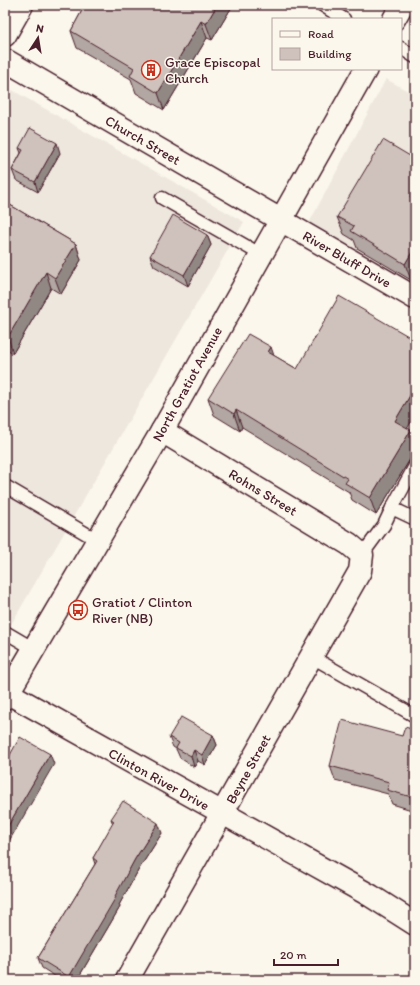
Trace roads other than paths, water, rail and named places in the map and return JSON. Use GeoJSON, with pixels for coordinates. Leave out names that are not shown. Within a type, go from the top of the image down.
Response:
{"type":"FeatureCollection","features":[{"type":"Feature","properties":{"kind":"street"},"geometry":{"type":"LineString","coordinates":[[5,34],[22,5]]}},
{"type":"Feature","properties":{"kind":"street"},"geometry":{"type":"LineString","coordinates":[[395,18],[402,5]]}},
{"type":"Feature","properties":{"kind":"street","name":"Church Street"},"geometry":{"type":"LineString","coordinates":[[5,60],[280,219]]}},
{"type":"Feature","properties":{"kind":"street","name":"North Gratiot Avenue"},"geometry":{"type":"LineString","coordinates":[[6,696],[162,431],[260,254],[365,70]]}},
{"type":"Feature","properties":{"kind":"street","name":"River Bluff Drive"},"geometry":{"type":"LineString","coordinates":[[280,219],[415,298]]}},
{"type":"Feature","properties":{"kind":"street","name":"Rohns Street"},"geometry":{"type":"LineString","coordinates":[[162,431],[349,544],[362,555]]}},
{"type":"Feature","properties":{"kind":"street","name":"Beyne Street"},"geometry":{"type":"LineString","coordinates":[[127,980],[360,571],[362,555]]}},
{"type":"Feature","properties":{"kind":"street","name":"Clinton River Drive"},"geometry":{"type":"LineString","coordinates":[[6,696],[371,896],[415,924]]}},
{"type":"Feature","properties":{"kind":"lane"},"geometry":{"type":"LineString","coordinates":[[322,5],[342,18]]}},
{"type":"Feature","properties":{"kind":"lane"},"geometry":{"type":"LineString","coordinates":[[402,49],[415,58]]}},
{"type":"Feature","properties":{"kind":"lane"},"geometry":{"type":"LineString","coordinates":[[162,198],[260,254]]}},
{"type":"Feature","properties":{"kind":"lane"},"geometry":{"type":"LineString","coordinates":[[362,555],[384,525],[415,466]]}},
{"type":"Feature","properties":{"kind":"lane"},"geometry":{"type":"LineString","coordinates":[[5,486],[97,540]]}},
{"type":"Feature","properties":{"kind":"lane"},"geometry":{"type":"LineString","coordinates":[[392,508],[415,519]]}},
{"type":"Feature","properties":{"kind":"lane"},"geometry":{"type":"LineString","coordinates":[[5,632],[34,649]]}},
{"type":"Feature","properties":{"kind":"lane"},"geometry":{"type":"LineString","coordinates":[[312,657],[415,716]]}},
{"type":"Feature","properties":{"kind":"place","name":"Grace Episcopal Church"},"geometry":{"type":"Point","coordinates":[151,70]}},
{"type":"Feature","properties":{"kind":"place","name":"Gratiot / Clinton River (NB)"},"geometry":{"type":"Point","coordinates":[78,610]}}]}
